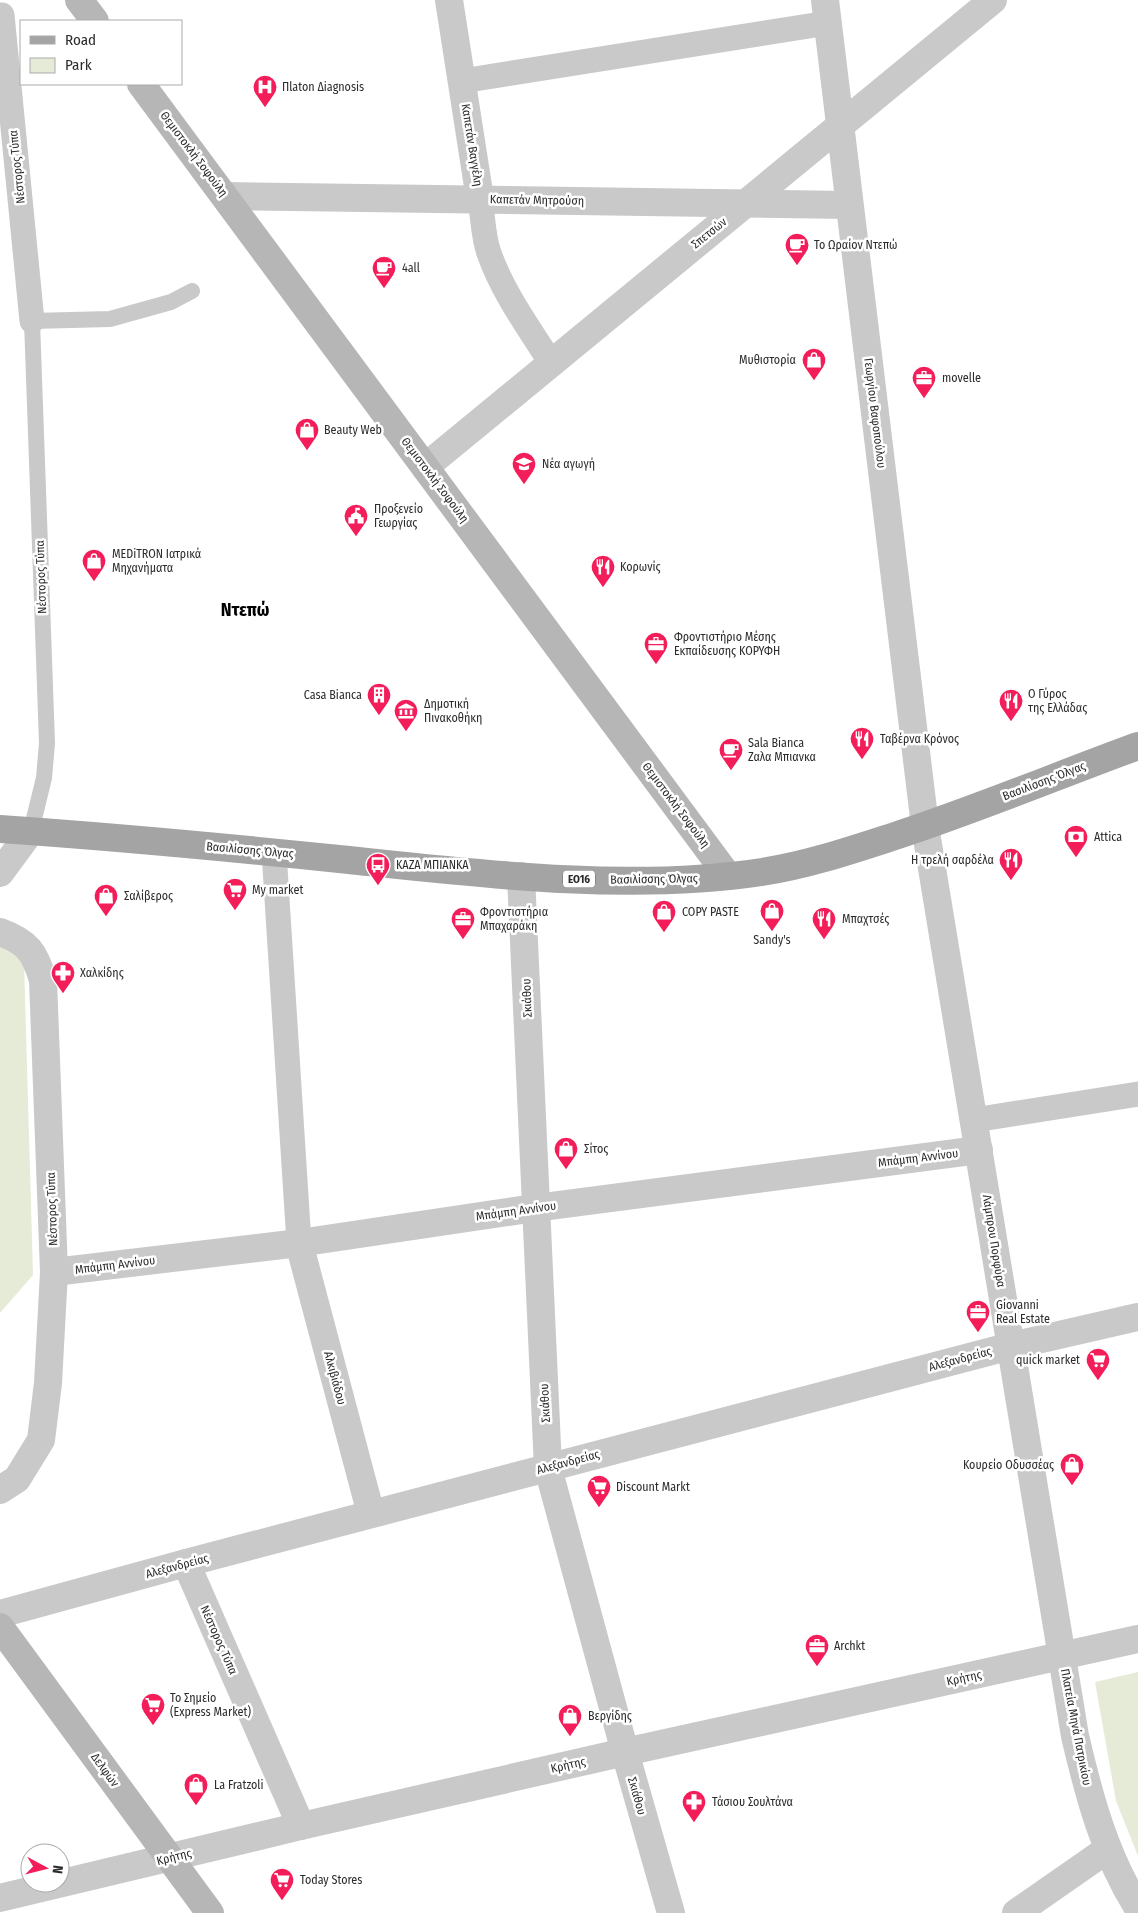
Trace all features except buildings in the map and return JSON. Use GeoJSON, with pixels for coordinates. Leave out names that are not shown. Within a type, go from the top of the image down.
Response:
{"type":"FeatureCollection","features":[{"type":"Feature","properties":{"kind":"main road"},"geometry":{"type":"LineString","coordinates":[[79,0],[94,20]]}},
{"type":"Feature","properties":{"kind":"main road","name":"Θεμιστοκλή Σοφούλη"},"geometry":{"type":"LineString","coordinates":[[142,85],[728,876]]}},
{"type":"Feature","properties":{"kind":"main road","name":"Βασιλίσσης Όλγας"},"geometry":{"type":"LineString","coordinates":[[0,829],[274,852],[522,876],[624,880],[728,876],[822,860],[926,826],[1138,746]]}},
{"type":"Feature","properties":{"kind":"main road","name":"Δελφών"},"geometry":{"type":"LineString","coordinates":[[0,1627],[210,1913]]}},
{"type":"Feature","properties":{"kind":"street","name":"Καπετάν Βαγγέλη"},"geometry":{"type":"LineString","coordinates":[[449,0],[488,251],[504,288],[551,363]]}},
{"type":"Feature","properties":{"kind":"street","name":"Σπετσών"},"geometry":{"type":"LineString","coordinates":[[425,467],[993,0]]}},
{"type":"Feature","properties":{"kind":"street"},"geometry":{"type":"LineString","coordinates":[[462,81],[827,12]]}},
{"type":"Feature","properties":{"kind":"street","name":"Γεωργίου Βαφοπούλου"},"geometry":{"type":"LineString","coordinates":[[827,12],[926,826]]}},
{"type":"Feature","properties":{"kind":"street","name":"Νέστορος Τύπα"},"geometry":{"type":"LineString","coordinates":[[0,15],[2,15],[32,321]]}},
{"type":"Feature","properties":{"kind":"street","name":"Καπετάν Μητρούση"},"geometry":{"type":"LineString","coordinates":[[224,196],[849,205]]}},
{"type":"Feature","properties":{"kind":"street","name":"Λάμπρου Πορφύρα"},"geometry":{"type":"LineString","coordinates":[[926,826],[1063,1656]]}},
{"type":"Feature","properties":{"kind":"street"},"geometry":{"type":"LineString","coordinates":[[0,874],[32,831]]}},
{"type":"Feature","properties":{"kind":"street"},"geometry":{"type":"LineString","coordinates":[[274,852],[299,1243]]}},
{"type":"Feature","properties":{"kind":"street","name":"Σκιάθου"},"geometry":{"type":"LineString","coordinates":[[522,876],[535,1208],[548,1468],[671,1913]]}},
{"type":"Feature","properties":{"kind":"street","name":"Νέστορος Τύπα"},"geometry":{"type":"LineString","coordinates":[[0,932],[16,938],[26,945],[35,957],[43,980],[54,1272],[48,1383],[41,1440],[17,1478],[0,1490]]}},
{"type":"Feature","properties":{"kind":"street"},"geometry":{"type":"LineString","coordinates":[[974,1120],[1138,1094]]}},
{"type":"Feature","properties":{"kind":"street","name":"Μπάμπη Αννίνου"},"geometry":{"type":"LineString","coordinates":[[54,1272],[299,1243],[535,1208],[979,1150]]}},
{"type":"Feature","properties":{"kind":"street","name":"Αλκιβιάδου"},"geometry":{"type":"LineString","coordinates":[[299,1243],[371,1514]]}},
{"type":"Feature","properties":{"kind":"street","name":"Αλεξανδρείας"},"geometry":{"type":"LineString","coordinates":[[0,1614],[186,1563],[1011,1346],[1138,1317]]}},
{"type":"Feature","properties":{"kind":"street","name":"Νέστορος Τύπα"},"geometry":{"type":"LineString","coordinates":[[186,1563],[301,1826]]}},
{"type":"Feature","properties":{"kind":"street","name":"Κρήτης"},"geometry":{"type":"LineString","coordinates":[[0,1898],[301,1826],[625,1752],[1138,1639]]}},
{"type":"Feature","properties":{"kind":"street","name":"Πλατεία Μηνά Πατρικίου"},"geometry":{"type":"LineString","coordinates":[[1063,1656],[1075,1736],[1085,1780],[1108,1849],[1126,1890],[1138,1908]]}},
{"type":"Feature","properties":{"kind":"street"},"geometry":{"type":"LineString","coordinates":[[1016,1913],[1108,1849]]}},
{"type":"Feature","properties":{"kind":"lane"},"geometry":{"type":"LineString","coordinates":[[32,321],[110,319],[171,302],[192,291]]}},
{"type":"Feature","properties":{"kind":"lane","name":"Νέστορος Τύπα"},"geometry":{"type":"LineString","coordinates":[[32,321],[47,743],[44,778],[32,831]]}},
{"type":"Feature","properties":{"kind":"green space"},"geometry":{"type":"Polygon","coordinates":[[[0,943],[24,961],[33,1275],[0,1313],[0,943]]]}},
{"type":"Feature","properties":{"kind":"green space"},"geometry":{"type":"Polygon","coordinates":[[[1138,1672],[1138,1856],[1116,1801],[1095,1682],[1138,1672]]]}},
{"type":"Feature","properties":{"kind":"place","name":"Πlaton Δiagnosis"},"geometry":{"type":"Point","coordinates":[265,108]}},
{"type":"Feature","properties":{"kind":"place","name":"Το Ωραίον Ντεπώ"},"geometry":{"type":"Point","coordinates":[797,266]}},
{"type":"Feature","properties":{"kind":"place","name":"4all"},"geometry":{"type":"Point","coordinates":[384,289]}},
{"type":"Feature","properties":{"kind":"place","name":"Μυθιστορία"},"geometry":{"type":"Point","coordinates":[814,381]}},
{"type":"Feature","properties":{"kind":"place","name":"movelle"},"geometry":{"type":"Point","coordinates":[924,399]}},
{"type":"Feature","properties":{"kind":"place","name":"Beauty Web"},"geometry":{"type":"Point","coordinates":[307,451]}},
{"type":"Feature","properties":{"kind":"place","name":"Νέα αγωγή"},"geometry":{"type":"Point","coordinates":[524,485]}},
{"type":"Feature","properties":{"kind":"place","name":"Προξενείο Γεωργίας"},"geometry":{"type":"Point","coordinates":[356,537]}},
{"type":"Feature","properties":{"kind":"place","name":"MEDiTRON Ιατρικά Μηχανήματα"},"geometry":{"type":"Point","coordinates":[94,582]}},
{"type":"Feature","properties":{"kind":"place","name":"Κορωνίς"},"geometry":{"type":"Point","coordinates":[603,588]}},
{"type":"Feature","properties":{"kind":"place","name":"Φροντιστήριο Μέσης Εκπαίδευσης ΚΟΡΥΦΗ"},"geometry":{"type":"Point","coordinates":[656,665]}},
{"type":"Feature","properties":{"kind":"place","name":"Casa Bianca"},"geometry":{"type":"Point","coordinates":[379,716]}},
{"type":"Feature","properties":{"kind":"place","name":"Ο Γύρος της Ελλάδας"},"geometry":{"type":"Point","coordinates":[1011,722]}},
{"type":"Feature","properties":{"kind":"place","name":"Δημοτική Πινακοθήκη"},"geometry":{"type":"Point","coordinates":[406,732]}},
{"type":"Feature","properties":{"kind":"place","name":"Ταβέρνα Κρόνος"},"geometry":{"type":"Point","coordinates":[862,760]}},
{"type":"Feature","properties":{"kind":"place","name":"Sala Bianca Ζαλα Μπιανκα"},"geometry":{"type":"Point","coordinates":[731,771]}},
{"type":"Feature","properties":{"kind":"place","name":"Attica"},"geometry":{"type":"Point","coordinates":[1076,858]}},
{"type":"Feature","properties":{"kind":"place","name":"Η τρελή σαρδέλα"},"geometry":{"type":"Point","coordinates":[1011,881]}},
{"type":"Feature","properties":{"kind":"place","name":"ΚΑΖΑ ΜΠΙΑΝΚΑ"},"geometry":{"type":"Point","coordinates":[378,886]}},
{"type":"Feature","properties":{"kind":"place","name":"My market"},"geometry":{"type":"Point","coordinates":[235,911]}},
{"type":"Feature","properties":{"kind":"place","name":"Σαλίβερος"},"geometry":{"type":"Point","coordinates":[106,917]}},
{"type":"Feature","properties":{"kind":"place","name":"Sandy's"},"geometry":{"type":"Point","coordinates":[772,932]}},
{"type":"Feature","properties":{"kind":"place","name":"COPY PASTE"},"geometry":{"type":"Point","coordinates":[664,933]}},
{"type":"Feature","properties":{"kind":"place","name":"Φροντιστήρια Μπαχαράκη"},"geometry":{"type":"Point","coordinates":[463,940]}},
{"type":"Feature","properties":{"kind":"place","name":"Μπαχτσές"},"geometry":{"type":"Point","coordinates":[824,940]}},
{"type":"Feature","properties":{"kind":"place","name":"Χαλκίδης"},"geometry":{"type":"Point","coordinates":[63,994]}},
{"type":"Feature","properties":{"kind":"place","name":"Σίτος"},"geometry":{"type":"Point","coordinates":[566,1170]}},
{"type":"Feature","properties":{"kind":"place","name":"Giovanni Real Estate"},"geometry":{"type":"Point","coordinates":[978,1333]}},
{"type":"Feature","properties":{"kind":"place","name":"quick market"},"geometry":{"type":"Point","coordinates":[1098,1381]}},
{"type":"Feature","properties":{"kind":"place","name":"Κουρείο Οδυσσέας"},"geometry":{"type":"Point","coordinates":[1072,1486]}},
{"type":"Feature","properties":{"kind":"place","name":"Discount Markt"},"geometry":{"type":"Point","coordinates":[599,1508]}},
{"type":"Feature","properties":{"kind":"place","name":"Archkt"},"geometry":{"type":"Point","coordinates":[817,1667]}},
{"type":"Feature","properties":{"kind":"place","name":"Το Σημείο (Express Market)"},"geometry":{"type":"Point","coordinates":[153,1726]}},
{"type":"Feature","properties":{"kind":"place","name":"Βεργίδης"},"geometry":{"type":"Point","coordinates":[570,1737]}},
{"type":"Feature","properties":{"kind":"place","name":"La Fratzoli"},"geometry":{"type":"Point","coordinates":[196,1806]}},
{"type":"Feature","properties":{"kind":"place","name":"Τάσιου Σουλτάνα"},"geometry":{"type":"Point","coordinates":[694,1823]}},
{"type":"Feature","properties":{"kind":"place","name":"Today Stores"},"geometry":{"type":"Point","coordinates":[282,1901]}},
{"type":"Feature","properties":{"kind":"district","name":"Ντεπώ"},"geometry":{"type":"Point","coordinates":[245,610]}}]}
